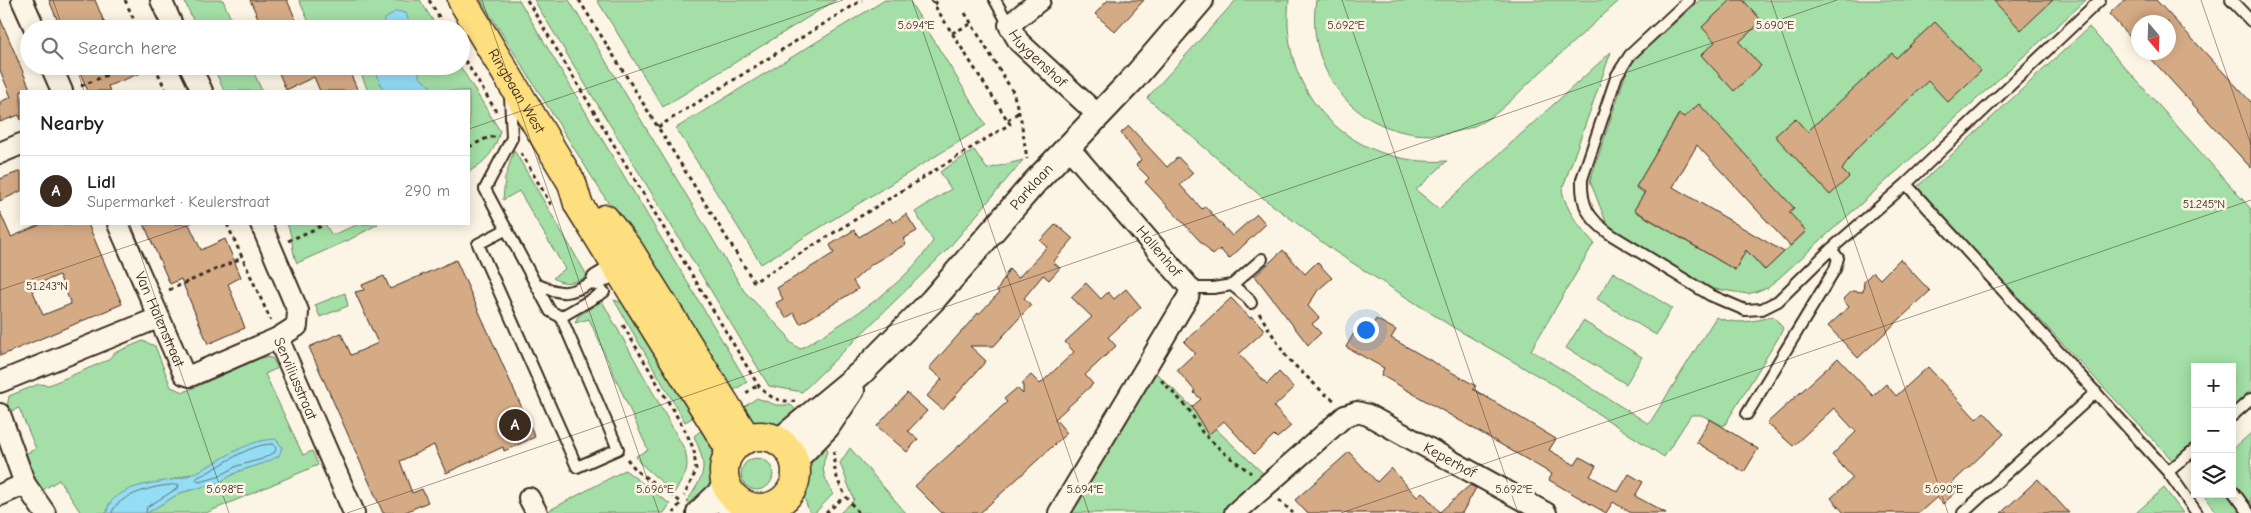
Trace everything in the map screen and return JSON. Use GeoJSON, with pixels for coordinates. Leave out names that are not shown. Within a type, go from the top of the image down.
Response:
{"type":"FeatureCollection","features":[{"type":"Feature","properties":{"kind":"main road","name":"Ringbaan West"},"geometry":{"type":"LineString","coordinates":[[462,0],[572,183],[578,204],[616,277],[739,445]]}},
{"type":"Feature","properties":{"kind":"main road"},"geometry":{"type":"LineString","coordinates":[[763,436],[786,451],[796,478],[784,506],[756,508],[733,500],[724,472],[739,445],[763,436]]}},
{"type":"Feature","properties":{"kind":"street"},"geometry":{"type":"LineString","coordinates":[[22,0],[31,20]]}},
{"type":"Feature","properties":{"kind":"street"},"geometry":{"type":"LineString","coordinates":[[161,0],[170,20]]}},
{"type":"Feature","properties":{"kind":"street","name":"Huygenshof"},"geometry":{"type":"LineString","coordinates":[[1040,0],[1009,25],[1019,42],[1098,116]]}},
{"type":"Feature","properties":{"kind":"street","name":"Parklaan"},"geometry":{"type":"LineString","coordinates":[[786,451],[827,427],[843,406],[861,373],[932,301],[1068,147],[1134,78],[1201,0]]}},
{"type":"Feature","properties":{"kind":"street"},"geometry":{"type":"LineString","coordinates":[[58,75],[70,89]]}},
{"type":"Feature","properties":{"kind":"street"},"geometry":{"type":"LineString","coordinates":[[194,75],[202,90]]}},
{"type":"Feature","properties":{"kind":"street"},"geometry":{"type":"LineString","coordinates":[[0,153],[20,144]]}},
{"type":"Feature","properties":{"kind":"street","name":"Hallenhof"},"geometry":{"type":"LineString","coordinates":[[1059,513],[1188,297],[1190,288],[1068,147]]}},
{"type":"Feature","properties":{"kind":"street","name":"Van Halenstraat"},"geometry":{"type":"LineString","coordinates":[[118,225],[184,374],[190,376],[278,338]]}},
{"type":"Feature","properties":{"kind":"street","name":"Serviliusstraat"},"geometry":{"type":"LineString","coordinates":[[261,225],[298,311],[296,326],[278,338],[354,513]]}},
{"type":"Feature","properties":{"kind":"street"},"geometry":{"type":"LineString","coordinates":[[0,382],[158,318]]}},
{"type":"Feature","properties":{"kind":"street"},"geometry":{"type":"LineString","coordinates":[[1235,513],[1345,416],[1357,412]]}},
{"type":"Feature","properties":{"kind":"street","name":"Keperhof"},"geometry":{"type":"LineString","coordinates":[[1357,412],[1368,414],[1533,510]]}},
{"type":"Feature","properties":{"kind":"street"},"geometry":{"type":"LineString","coordinates":[[0,414],[26,484],[45,513]]}},
{"type":"Feature","properties":{"kind":"street"},"geometry":{"type":"LineString","coordinates":[[0,495],[26,484]]}},
{"type":"Feature","properties":{"kind":"street"},"geometry":{"type":"LineString","coordinates":[[690,508],[733,500]]}},
{"type":"Feature","properties":{"kind":"lane"},"geometry":{"type":"LineString","coordinates":[[995,0],[1009,25]]}},
{"type":"Feature","properties":{"kind":"lane"},"geometry":{"type":"LineString","coordinates":[[1689,0],[1630,55],[1617,75],[1582,179],[1581,195],[1586,210],[1594,222],[1610,234],[1710,296],[1745,310],[1762,309],[1778,301],[1832,249],[1906,184],[2100,0]]}},
{"type":"Feature","properties":{"kind":"lane"},"geometry":{"type":"LineString","coordinates":[[2232,0],[2251,21]]}},
{"type":"Feature","properties":{"kind":"lane"},"geometry":{"type":"LineString","coordinates":[[507,229],[478,244],[576,468],[618,449],[561,317],[550,311],[538,285],[485,189],[512,138],[509,78]]}},
{"type":"Feature","properties":{"kind":"lane"},"geometry":{"type":"LineString","coordinates":[[1906,184],[2168,472],[2195,512]]}},
{"type":"Feature","properties":{"kind":"lane"},"geometry":{"type":"LineString","coordinates":[[1747,414],[1835,269],[1838,258],[1832,249]]}},
{"type":"Feature","properties":{"kind":"lane"},"geometry":{"type":"LineString","coordinates":[[1190,288],[1213,288],[1232,285],[1262,259]]}},
{"type":"Feature","properties":{"kind":"lane"},"geometry":{"type":"LineString","coordinates":[[538,285],[554,292],[570,293],[616,277]]}},
{"type":"Feature","properties":{"kind":"lane"},"geometry":{"type":"LineString","coordinates":[[561,317],[616,277]]}},
{"type":"Feature","properties":{"kind":"lane"},"geometry":{"type":"LineString","coordinates":[[1232,285],[1248,298],[1251,303]]}},
{"type":"Feature","properties":{"kind":"lane"},"geometry":{"type":"LineString","coordinates":[[1964,513],[2096,392]]}},
{"type":"Feature","properties":{"kind":"lane"},"geometry":{"type":"LineString","coordinates":[[2236,412],[2251,399]]}},
{"type":"Feature","properties":{"kind":"lane"},"geometry":{"type":"LineString","coordinates":[[2168,472],[2191,452]]}},
{"type":"Feature","properties":{"kind":"lane"},"geometry":{"type":"LineString","coordinates":[[2236,495],[2249,513]]}},
{"type":"Feature","properties":{"kind":"path"},"geometry":{"type":"LineString","coordinates":[[125,0],[134,20]]}},
{"type":"Feature","properties":{"kind":"path"},"geometry":{"type":"LineString","coordinates":[[429,0],[441,20]]}},
{"type":"Feature","properties":{"kind":"path"},"geometry":{"type":"LineString","coordinates":[[527,0],[758,385]]}},
{"type":"Feature","properties":{"kind":"path"},"geometry":{"type":"LineString","coordinates":[[579,0],[754,282],[1010,124],[931,0]]}},
{"type":"Feature","properties":{"kind":"path"},"geometry":{"type":"LineString","coordinates":[[658,127],[862,0]]}},
{"type":"Feature","properties":{"kind":"path"},"geometry":{"type":"LineString","coordinates":[[934,4],[940,0]]}},
{"type":"Feature","properties":{"kind":"path"},"geometry":{"type":"LineString","coordinates":[[965,13],[1013,92],[1019,112],[1028,162]]}},
{"type":"Feature","properties":{"kind":"path"},"geometry":{"type":"LineString","coordinates":[[952,34],[971,24]]}},
{"type":"Feature","properties":{"kind":"path"},"geometry":{"type":"LineString","coordinates":[[70,89],[105,75]]}},
{"type":"Feature","properties":{"kind":"path"},"geometry":{"type":"LineString","coordinates":[[159,75],[166,90]]}},
{"type":"Feature","properties":{"kind":"path"},"geometry":{"type":"LineString","coordinates":[[1008,120],[1019,112]]}},
{"type":"Feature","properties":{"kind":"path"},"geometry":{"type":"LineString","coordinates":[[470,146],[489,137],[512,138]]}},
{"type":"Feature","properties":{"kind":"path"},"geometry":{"type":"LineString","coordinates":[[226,225],[278,338]]}},
{"type":"Feature","properties":{"kind":"path"},"geometry":{"type":"LineString","coordinates":[[272,248],[324,225]]}},
{"type":"Feature","properties":{"kind":"path"},"geometry":{"type":"LineString","coordinates":[[150,298],[242,258]]}},
{"type":"Feature","properties":{"kind":"path"},"geometry":{"type":"LineString","coordinates":[[1251,303],[1260,314],[1287,358],[1325,394],[1357,412]]}},
{"type":"Feature","properties":{"kind":"path"},"geometry":{"type":"LineString","coordinates":[[1146,366],[1188,408],[1202,432],[1265,487]]}},
{"type":"Feature","properties":{"kind":"path"},"geometry":{"type":"LineString","coordinates":[[618,449],[638,472],[690,508]]}},
{"type":"Feature","properties":{"kind":"path"},"geometry":{"type":"LineString","coordinates":[[826,513],[844,497]]}},
{"type":"Feature","properties":{"kind":"green space"},"geometry":{"type":"Polygon","coordinates":[[[184,0],[223,0],[231,20],[193,20],[184,0]]]}},
{"type":"Feature","properties":{"kind":"green space"},"geometry":{"type":"Polygon","coordinates":[[[299,0],[420,0],[432,20],[308,20],[299,0]]]}},
{"type":"Feature","properties":{"kind":"green space"},"geometry":{"type":"Polygon","coordinates":[[[481,0],[519,0],[747,382],[728,394],[481,0]]]}},
{"type":"Feature","properties":{"kind":"green space"},"geometry":{"type":"Polygon","coordinates":[[[534,0],[569,0],[744,291],[787,335],[790,342],[800,349],[837,327],[873,302],[890,289],[920,258],[933,241],[915,212],[951,189],[940,172],[974,150],[987,169],[1023,160],[948,249],[802,392],[769,386],[534,0]]]}},
{"type":"Feature","properties":{"kind":"green space"},"geometry":{"type":"Polygon","coordinates":[[[597,0],[836,0],[663,107],[597,0]]]}},
{"type":"Feature","properties":{"kind":"green space"},"geometry":{"type":"Polygon","coordinates":[[[885,0],[909,0],[986,125],[761,264],[676,128],[885,0]]]}},
{"type":"Feature","properties":{"kind":"green space"},"geometry":{"type":"Polygon","coordinates":[[[1236,0],[1289,0],[1289,35],[1296,67],[1309,95],[1328,119],[1352,138],[1381,152],[1412,160],[1447,161],[1416,190],[1439,209],[1611,52],[1562,190],[1570,212],[1594,243],[1531,350],[1649,424],[1716,317],[1723,320],[1745,322],[1773,316],[1783,328],[1780,335],[1724,426],[1701,415],[1691,415],[1664,457],[1554,385],[1451,326],[1334,251],[1263,198],[1147,98],[1236,0]]]}},
{"type":"Feature","properties":{"kind":"green space"},"geometry":{"type":"Polygon","coordinates":[[[1316,0],[1620,0],[1496,113],[1468,129],[1432,135],[1414,134],[1380,124],[1364,115],[1340,93],[1325,69],[1320,56],[1315,29],[1316,0]]]}},
{"type":"Feature","properties":{"kind":"green space"},"geometry":{"type":"Polygon","coordinates":[[[1700,0],[2086,0],[1768,288],[1748,294],[1709,288],[1608,227],[1590,181],[1629,64],[1700,0]],[[1678,115],[1636,188],[1644,193],[1636,212],[1734,269],[1747,251],[1764,270],[1805,233],[1788,213],[1793,208],[1686,118],[1678,115]]]}},
{"type":"Feature","properties":{"kind":"green space"},"geometry":{"type":"Polygon","coordinates":[[[2089,27],[2251,209],[2251,394],[2236,407],[2236,363],[2191,363],[2191,447],[2174,462],[1916,188],[2089,27]]]}},
{"type":"Feature","properties":{"kind":"green space"},"geometry":{"type":"Polygon","coordinates":[[[217,75],[255,75],[262,90],[224,90],[217,75]]]}},
{"type":"Feature","properties":{"kind":"green space"},"geometry":{"type":"Polygon","coordinates":[[[362,75],[466,75],[500,131],[495,145],[485,160],[470,171],[470,90],[368,90],[362,75]]]}},
{"type":"Feature","properties":{"kind":"green space"},"geometry":{"type":"Polygon","coordinates":[[[514,150],[588,277],[566,283],[553,278],[565,269],[519,191],[503,200],[505,178],[514,150]]]}},
{"type":"Feature","properties":{"kind":"green space"},"geometry":{"type":"Polygon","coordinates":[[[287,225],[326,225],[332,235],[357,225],[376,225],[349,240],[297,263],[287,225]]]}},
{"type":"Feature","properties":{"kind":"green space"},"geometry":{"type":"Polygon","coordinates":[[[1613,272],[1672,308],[1656,335],[1597,299],[1613,272]]]}},
{"type":"Feature","properties":{"kind":"green space"},"geometry":{"type":"Polygon","coordinates":[[[345,293],[348,306],[320,317],[315,305],[345,293]]]}},
{"type":"Feature","properties":{"kind":"green space"},"geometry":{"type":"Polygon","coordinates":[[[614,300],[634,306],[696,416],[685,422],[614,300]]]}},
{"type":"Feature","properties":{"kind":"green space"},"geometry":{"type":"Polygon","coordinates":[[[602,301],[685,450],[686,473],[674,493],[639,462],[636,456],[648,450],[589,319],[575,323],[578,316],[602,301]]]}},
{"type":"Feature","properties":{"kind":"green space"},"geometry":{"type":"Polygon","coordinates":[[[1583,321],[1642,357],[1626,384],[1566,348],[1583,321]]]}},
{"type":"Feature","properties":{"kind":"green space"},"geometry":{"type":"Polygon","coordinates":[[[143,341],[155,346],[171,387],[184,392],[263,357],[272,358],[278,368],[265,374],[303,455],[312,451],[318,465],[206,513],[147,513],[180,493],[220,482],[239,471],[264,463],[239,449],[200,471],[165,482],[109,504],[107,513],[81,513],[59,480],[41,491],[30,473],[24,454],[36,449],[19,408],[6,413],[9,396],[39,384],[49,385],[108,360],[114,353],[143,341]]]}},
{"type":"Feature","properties":{"kind":"green space"},"geometry":{"type":"Polygon","coordinates":[[[1156,373],[1266,476],[1225,513],[1068,513],[1156,373]]]}},
{"type":"Feature","properties":{"kind":"green space"},"geometry":{"type":"Polygon","coordinates":[[[757,398],[776,405],[791,405],[800,414],[776,427],[764,426],[749,421],[741,409],[757,398]]]}},
{"type":"Feature","properties":{"kind":"green space"},"geometry":{"type":"Polygon","coordinates":[[[703,429],[716,449],[716,474],[712,490],[694,509],[687,501],[701,476],[703,463],[694,436],[703,429]]]}},
{"type":"Feature","properties":{"kind":"green space"},"geometry":{"type":"Polygon","coordinates":[[[2251,433],[2251,513],[2216,513],[2207,498],[2236,498],[2236,446],[2251,433]]]}},
{"type":"Feature","properties":{"kind":"green space"},"geometry":{"type":"Polygon","coordinates":[[[822,442],[828,450],[823,468],[833,494],[815,513],[810,513],[803,492],[803,476],[810,460],[822,442]]]}},
{"type":"Feature","properties":{"kind":"green space"},"geometry":{"type":"Polygon","coordinates":[[[850,448],[906,513],[840,513],[854,500],[840,463],[850,448]]]}},
{"type":"Feature","properties":{"kind":"green space"},"geometry":{"type":"Polygon","coordinates":[[[757,458],[768,463],[773,474],[768,485],[757,490],[746,485],[741,474],[746,463],[757,458]]]}},
{"type":"Feature","properties":{"kind":"green space"},"geometry":{"type":"Polygon","coordinates":[[[625,470],[670,504],[664,513],[549,513],[548,511],[625,470]]]}},
{"type":"Feature","properties":{"kind":"green space"},"geometry":{"type":"Polygon","coordinates":[[[2164,488],[2183,513],[2136,513],[2164,488]]]}},
{"type":"Feature","properties":{"kind":"water"},"geometry":{"type":"Polygon","coordinates":[[[396,11],[406,13],[408,20],[384,20],[396,11]]]}},
{"type":"Feature","properties":{"kind":"water"},"geometry":{"type":"Polygon","coordinates":[[[376,75],[419,75],[435,90],[384,90],[376,75]]]}},
{"type":"Feature","properties":{"kind":"water"},"geometry":{"type":"Polygon","coordinates":[[[276,439],[282,447],[279,456],[264,463],[239,471],[220,482],[180,493],[147,513],[107,513],[112,501],[126,491],[142,485],[185,477],[240,449],[263,440],[276,439]]]}},
{"type":"Feature","properties":{"kind":"building"},"geometry":{"type":"Polygon","coordinates":[[[49,0],[95,0],[103,20],[57,20],[49,0]]]}},
{"type":"Feature","properties":{"kind":"building"},"geometry":{"type":"Polygon","coordinates":[[[250,0],[287,0],[296,20],[259,20],[250,0]]]}},
{"type":"Feature","properties":{"kind":"building"},"geometry":{"type":"Polygon","coordinates":[[[1108,0],[1144,0],[1115,32],[1095,14],[1108,0]]]}},
{"type":"Feature","properties":{"kind":"building"},"geometry":{"type":"Polygon","coordinates":[[[1731,0],[1743,0],[1762,21],[1739,42],[1761,66],[1734,91],[1701,55],[1715,42],[1702,27],[1731,0]]]}},
{"type":"Feature","properties":{"kind":"building"},"geometry":{"type":"Polygon","coordinates":[[[1993,0],[2053,0],[2021,30],[1993,0]]]}},
{"type":"Feature","properties":{"kind":"building"},"geometry":{"type":"Polygon","coordinates":[[[2124,0],[2156,0],[2170,15],[2131,15],[2131,38],[2109,14],[2124,0]]]}},
{"type":"Feature","properties":{"kind":"building"},"geometry":{"type":"Polygon","coordinates":[[[0,18],[20,65],[20,75],[24,75],[31,90],[20,90],[20,118],[19,115],[0,122],[0,102],[11,97],[0,70],[0,18]]]}},
{"type":"Feature","properties":{"kind":"building"},"geometry":{"type":"Polygon","coordinates":[[[2176,21],[2251,102],[2251,168],[2152,60],[2176,60],[2176,21]]]}},
{"type":"Feature","properties":{"kind":"building"},"geometry":{"type":"Polygon","coordinates":[[[1935,22],[1981,71],[1948,102],[1928,81],[1854,151],[1842,170],[1849,177],[1830,195],[1775,136],[1795,118],[1807,132],[1892,53],[1896,58],[1935,22]]]}},
{"type":"Feature","properties":{"kind":"building"},"geometry":{"type":"Polygon","coordinates":[[[81,75],[136,75],[108,86],[110,90],[88,90],[81,75]]]}},
{"type":"Feature","properties":{"kind":"building"},"geometry":{"type":"Polygon","coordinates":[[[280,75],[351,75],[358,90],[320,90],[314,77],[286,90],[280,75]]]}},
{"type":"Feature","properties":{"kind":"building"},"geometry":{"type":"Polygon","coordinates":[[[1699,104],[1794,208],[1789,212],[1806,231],[1790,246],[1697,145],[1673,187],[1784,252],[1765,270],[1746,250],[1735,270],[1634,210],[1645,192],[1636,187],[1679,114],[1684,117],[1699,104]]]}},
{"type":"Feature","properties":{"kind":"building"},"geometry":{"type":"Polygon","coordinates":[[[1129,126],[1167,167],[1178,157],[1193,173],[1180,185],[1202,209],[1205,206],[1232,236],[1257,214],[1266,224],[1229,259],[1220,249],[1213,255],[1145,182],[1149,178],[1136,165],[1141,160],[1121,133],[1129,126]]]}},
{"type":"Feature","properties":{"kind":"building"},"geometry":{"type":"Polygon","coordinates":[[[20,171],[20,191],[0,201],[0,179],[20,171]]]}},
{"type":"Feature","properties":{"kind":"building"},"geometry":{"type":"Polygon","coordinates":[[[0,212],[11,237],[40,225],[88,225],[122,304],[0,356],[0,212]],[[59,275],[31,287],[43,315],[71,304],[59,275]]]}},
{"type":"Feature","properties":{"kind":"building"},"geometry":{"type":"Polygon","coordinates":[[[906,214],[917,231],[903,239],[906,244],[872,264],[853,281],[858,289],[800,324],[794,313],[786,318],[776,303],[783,299],[777,288],[834,253],[830,245],[854,230],[859,237],[890,218],[893,223],[906,214]]]}},
{"type":"Feature","properties":{"kind":"building"},"geometry":{"type":"Polygon","coordinates":[[[1056,224],[1073,239],[1053,262],[1060,268],[1049,280],[1043,275],[1024,298],[1031,305],[994,346],[970,346],[986,361],[943,410],[927,396],[942,379],[929,368],[978,313],[999,293],[997,291],[1009,269],[1018,278],[1047,247],[1040,241],[1056,224]]]}},
{"type":"Feature","properties":{"kind":"building"},"geometry":{"type":"Polygon","coordinates":[[[144,225],[189,225],[201,250],[225,239],[241,277],[228,284],[245,328],[208,344],[181,279],[170,284],[144,225]]]}},
{"type":"Feature","properties":{"kind":"building"},"geometry":{"type":"Polygon","coordinates":[[[1283,250],[1305,274],[1317,262],[1332,278],[1318,290],[1308,306],[1319,318],[1312,324],[1321,333],[1308,345],[1255,276],[1283,250]]]}},
{"type":"Feature","properties":{"kind":"building"},"geometry":{"type":"Polygon","coordinates":[[[1900,259],[1930,291],[1858,358],[1828,326],[1849,307],[1843,300],[1852,291],[1863,292],[1864,281],[1873,272],[1880,279],[1900,259]]]}},
{"type":"Feature","properties":{"kind":"building"},"geometry":{"type":"Polygon","coordinates":[[[456,260],[535,437],[504,451],[503,447],[446,473],[434,445],[400,461],[412,493],[422,489],[428,502],[403,513],[383,513],[309,347],[341,333],[351,355],[378,343],[355,292],[364,290],[362,285],[384,276],[390,289],[456,260]]]}},
{"type":"Feature","properties":{"kind":"building"},"geometry":{"type":"Polygon","coordinates":[[[1086,283],[1101,299],[1108,292],[1114,299],[1126,289],[1141,307],[1108,337],[1116,346],[1085,375],[1093,384],[1055,419],[1067,433],[980,513],[942,513],[915,486],[1007,402],[1004,399],[1017,388],[1023,394],[1023,382],[1031,375],[1040,384],[1074,352],[1065,342],[1092,317],[1071,297],[1086,283]]]}},
{"type":"Feature","properties":{"kind":"building"},"geometry":{"type":"Polygon","coordinates":[[[1231,298],[1250,318],[1252,317],[1265,330],[1239,354],[1267,384],[1279,372],[1294,388],[1274,407],[1291,426],[1277,438],[1274,435],[1254,454],[1224,421],[1208,435],[1192,407],[1201,399],[1194,393],[1195,391],[1177,370],[1195,353],[1184,342],[1231,298]]]}},
{"type":"Feature","properties":{"kind":"building"},"geometry":{"type":"Polygon","coordinates":[[[1376,319],[1396,330],[1391,338],[1476,386],[1473,389],[1556,439],[1549,450],[1575,465],[1580,457],[1596,466],[1590,476],[1618,492],[1629,474],[1643,482],[1635,496],[1666,513],[1631,513],[1613,502],[1606,513],[1549,480],[1552,474],[1381,375],[1384,368],[1346,347],[1359,324],[1370,330],[1376,319]]]}},
{"type":"Feature","properties":{"kind":"building"},"geometry":{"type":"Polygon","coordinates":[[[1838,358],[1873,396],[1886,384],[1896,396],[1928,367],[1976,419],[1984,412],[2004,434],[1950,485],[1956,492],[1943,504],[1937,497],[1919,513],[1844,513],[1831,498],[1853,478],[1832,455],[1856,432],[1834,408],[1793,446],[1767,423],[1838,358]]]}},
{"type":"Feature","properties":{"kind":"building"},"geometry":{"type":"Polygon","coordinates":[[[907,393],[927,411],[908,431],[918,439],[907,452],[877,426],[907,393]]]}},
{"type":"Feature","properties":{"kind":"building"},"geometry":{"type":"Polygon","coordinates":[[[1710,419],[1758,449],[1744,472],[1696,442],[1710,419]]]}},
{"type":"Feature","properties":{"kind":"building"},"geometry":{"type":"Polygon","coordinates":[[[1349,452],[1377,482],[1391,468],[1417,497],[1422,492],[1440,512],[1470,485],[1476,488],[1462,513],[1307,513],[1295,500],[1349,452]]]}},
{"type":"Feature","properties":{"kind":"building"},"geometry":{"type":"Polygon","coordinates":[[[2038,479],[2069,513],[2001,513],[2038,479]]]}},
{"type":"Feature","properties":{"kind":"place","name":"Lidl"},"geometry":{"type":"Point","coordinates":[515,425]}}]}
